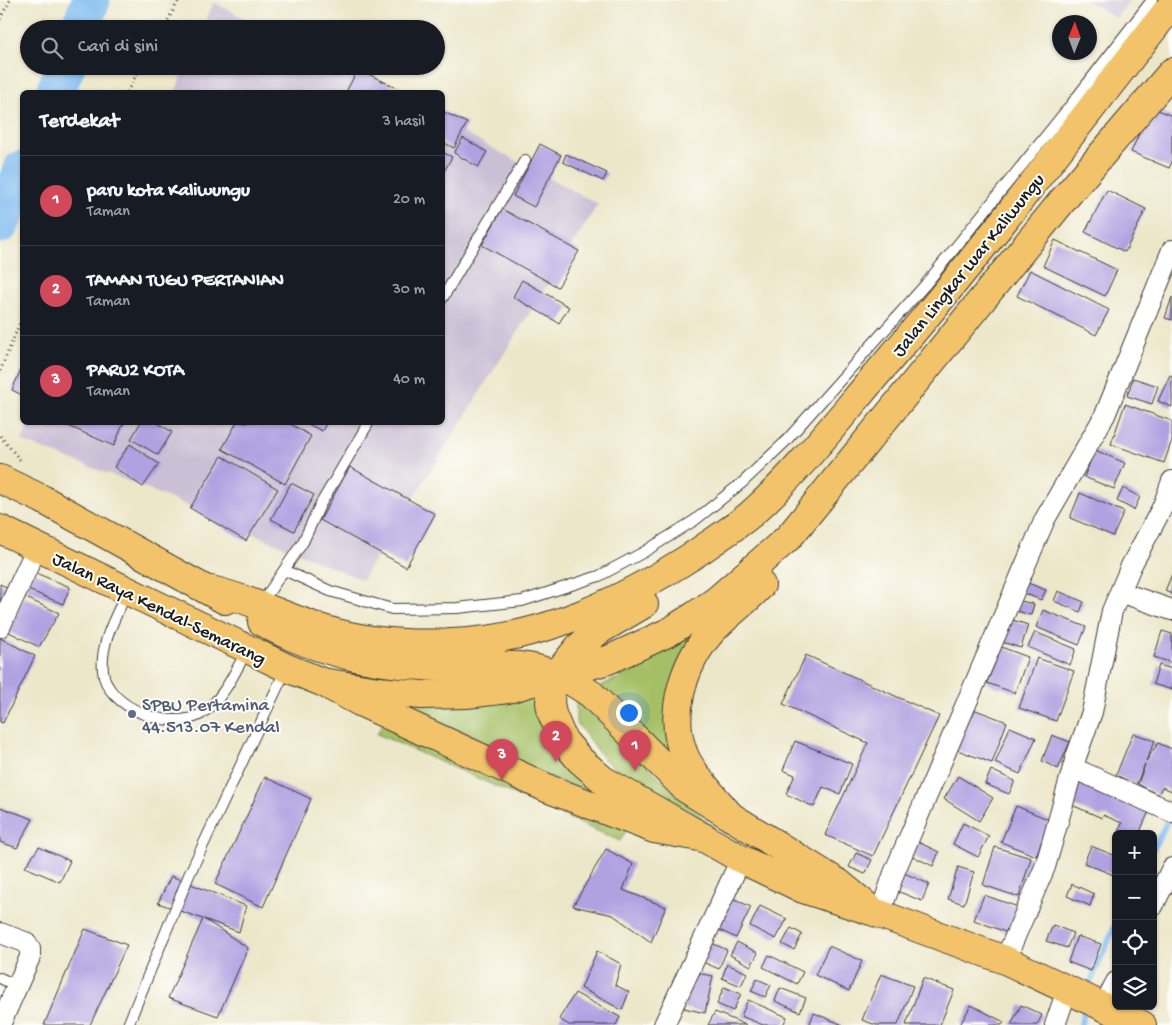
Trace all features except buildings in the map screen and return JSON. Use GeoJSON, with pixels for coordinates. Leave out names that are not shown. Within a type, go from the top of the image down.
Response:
{"type":"FeatureCollection","features":[{"type":"Feature","properties":{"kind":"main road","name":"Jalan Lingkar Luar Kaliwungu"},"geometry":{"type":"LineString","coordinates":[[750,514],[830,429],[920,326],[1172,5]]}},
{"type":"Feature","properties":{"kind":"main road","name":"Jalan Lingkar Luar Kaliwungu"},"geometry":{"type":"LineString","coordinates":[[789,536],[1062,200],[1172,72]]}},
{"type":"Feature","properties":{"kind":"main road","name":"Jalan Raya Kendal-Semarang"},"geometry":{"type":"LineString","coordinates":[[0,479],[42,498],[211,590]]}},
{"type":"Feature","properties":{"kind":"main road"},"geometry":{"type":"LineString","coordinates":[[211,590],[239,596],[323,629],[393,642],[453,644],[513,636],[580,616],[638,589],[708,545],[750,514]]}},
{"type":"Feature","properties":{"kind":"main road"},"geometry":{"type":"LineString","coordinates":[[750,514],[730,549],[722,558],[598,631],[578,648],[556,676],[551,690],[552,714],[563,740],[580,760],[603,780],[741,859],[803,889],[877,913],[1005,960],[1142,1025]]}},
{"type":"Feature","properties":{"kind":"main road","name":"Jalan Raya Kendal-Semarang"},"geometry":{"type":"LineString","coordinates":[[0,529],[127,592],[287,668],[322,682]]}},
{"type":"Feature","properties":{"kind":"main road"},"geometry":{"type":"LineString","coordinates":[[322,682],[379,691],[421,695],[467,694],[508,689],[608,660],[669,632],[717,600],[789,536]]}},
{"type":"Feature","properties":{"kind":"main road"},"geometry":{"type":"LineString","coordinates":[[731,817],[685,758],[679,740],[678,723],[684,679],[710,632],[769,575],[789,536]]}},
{"type":"Feature","properties":{"kind":"main road"},"geometry":{"type":"LineString","coordinates":[[211,590],[239,609],[289,637],[332,653],[408,666],[520,665],[537,667],[574,682],[591,694],[684,788],[840,884],[877,913]]}},
{"type":"Feature","properties":{"kind":"main road"},"geometry":{"type":"LineString","coordinates":[[322,682],[360,702],[549,789],[654,829],[705,838]]}},
{"type":"Feature","properties":{"kind":"street"},"geometry":{"type":"LineString","coordinates":[[877,913],[1042,528],[1105,415],[1172,250]]}},
{"type":"Feature","properties":{"kind":"street"},"geometry":{"type":"LineString","coordinates":[[1005,960],[1045,867],[1073,768],[1092,712],[1112,611],[1131,566],[1162,506],[1172,481]]}},
{"type":"Feature","properties":{"kind":"street"},"geometry":{"type":"LineString","coordinates":[[0,627],[37,547]]}},
{"type":"Feature","properties":{"kind":"street"},"geometry":{"type":"LineString","coordinates":[[1120,592],[1172,610]]}},
{"type":"Feature","properties":{"kind":"street"},"geometry":{"type":"LineString","coordinates":[[1073,768],[1172,812]]}},
{"type":"Feature","properties":{"kind":"street"},"geometry":{"type":"LineString","coordinates":[[664,1025],[741,859]]}},
{"type":"Feature","properties":{"kind":"street"},"geometry":{"type":"LineString","coordinates":[[1157,898],[1172,868]]}},
{"type":"Feature","properties":{"kind":"street"},"geometry":{"type":"LineString","coordinates":[[0,933],[25,942],[30,948],[30,957],[9,982],[0,1025]]}},
{"type":"Feature","properties":{"kind":"street"},"geometry":{"type":"LineString","coordinates":[[1055,1025],[1084,998],[1112,984]]}},
{"type":"Feature","properties":{"kind":"lane"},"geometry":{"type":"LineString","coordinates":[[284,570],[330,591],[392,609],[457,608],[522,601],[599,576],[644,552],[695,520],[743,482],[785,442],[925,286],[1070,106],[1152,0]]}},
{"type":"Feature","properties":{"kind":"lane"},"geometry":{"type":"LineString","coordinates":[[445,294],[525,160]]}},
{"type":"Feature","properties":{"kind":"lane"},"geometry":{"type":"LineString","coordinates":[[260,605],[303,542],[320,505],[367,425]]}},
{"type":"Feature","properties":{"kind":"lane"},"geometry":{"type":"LineString","coordinates":[[127,592],[104,646],[102,672],[116,698],[148,717],[178,721],[200,715],[215,701],[228,684],[248,649]]}},
{"type":"Feature","properties":{"kind":"lane"},"geometry":{"type":"LineString","coordinates":[[128,1025],[189,875],[287,668]]}},
{"type":"Feature","properties":{"kind":"path"},"geometry":{"type":"LineString","coordinates":[[0,19],[10,0]]}},
{"type":"Feature","properties":{"kind":"path"},"geometry":{"type":"LineString","coordinates":[[168,20],[179,0]]}},
{"type":"Feature","properties":{"kind":"path"},"geometry":{"type":"LineString","coordinates":[[128,90],[137,75]]}},
{"type":"Feature","properties":{"kind":"path"},"geometry":{"type":"LineString","coordinates":[[0,371],[20,323]]}},
{"type":"Feature","properties":{"kind":"shaded area"},"geometry":{"type":"Polygon","coordinates":[[[1087,0],[1130,0],[1116,18],[1087,0]]]}},
{"type":"Feature","properties":{"kind":"shaded area"},"geometry":{"type":"Polygon","coordinates":[[[214,2],[247,20],[206,20],[214,2]]]}},
{"type":"Feature","properties":{"kind":"shaded area"},"geometry":{"type":"Polygon","coordinates":[[[182,75],[353,75],[382,90],[176,90],[182,75]]]}},
{"type":"Feature","properties":{"kind":"shaded area"},"geometry":{"type":"Polygon","coordinates":[[[445,123],[598,204],[362,580],[143,487],[22,441],[29,425],[445,425],[445,123]]]}},
{"type":"Feature","properties":{"kind":"green space"},"geometry":{"type":"Polygon","coordinates":[[[715,614],[679,667],[695,786],[600,686],[630,673],[715,614]]]}},
{"type":"Feature","properties":{"kind":"green space"},"geometry":{"type":"Polygon","coordinates":[[[540,694],[647,820],[381,703],[540,694]]]}},
{"type":"Feature","properties":{"kind":"green space"},"geometry":{"type":"Polygon","coordinates":[[[576,699],[717,831],[632,785],[603,758],[576,722],[576,699]]]}},
{"type":"Feature","properties":{"kind":"green space"},"geometry":{"type":"Polygon","coordinates":[[[385,720],[628,827],[620,841],[377,734],[385,720]]]}},
{"type":"Feature","properties":{"kind":"waterway"},"geometry":{"type":"LineString","coordinates":[[83,20],[91,0]]}},
{"type":"Feature","properties":{"kind":"waterway"},"geometry":{"type":"LineString","coordinates":[[56,90],[62,75]]}},
{"type":"Feature","properties":{"kind":"waterway"},"geometry":{"type":"LineString","coordinates":[[0,224],[20,175]]}},
{"type":"Feature","properties":{"kind":"waterway"},"geometry":{"type":"LineString","coordinates":[[1157,842],[1171,814]]}},
{"type":"Feature","properties":{"kind":"waterway"},"geometry":{"type":"LineString","coordinates":[[1087,990],[1112,932]]}},
{"type":"Feature","properties":{"kind":"waterway"},"geometry":{"type":"LineString","coordinates":[[1081,1025],[1085,1005]]}},
{"type":"Feature","properties":{"kind":"place","name":"SPBU Pertamina 44.513.07 Kendal"},"geometry":{"type":"Point","coordinates":[132,714]}},
{"type":"Feature","properties":{"kind":"place","name":"TAMAN TUGU PERTANIAN"},"geometry":{"type":"Point","coordinates":[556,762]}},
{"type":"Feature","properties":{"kind":"place","name":"paru kota Kaliwungu"},"geometry":{"type":"Point","coordinates":[635,771]}},
{"type":"Feature","properties":{"kind":"place","name":"PARU2 KOTA"},"geometry":{"type":"Point","coordinates":[502,780]}}]}
